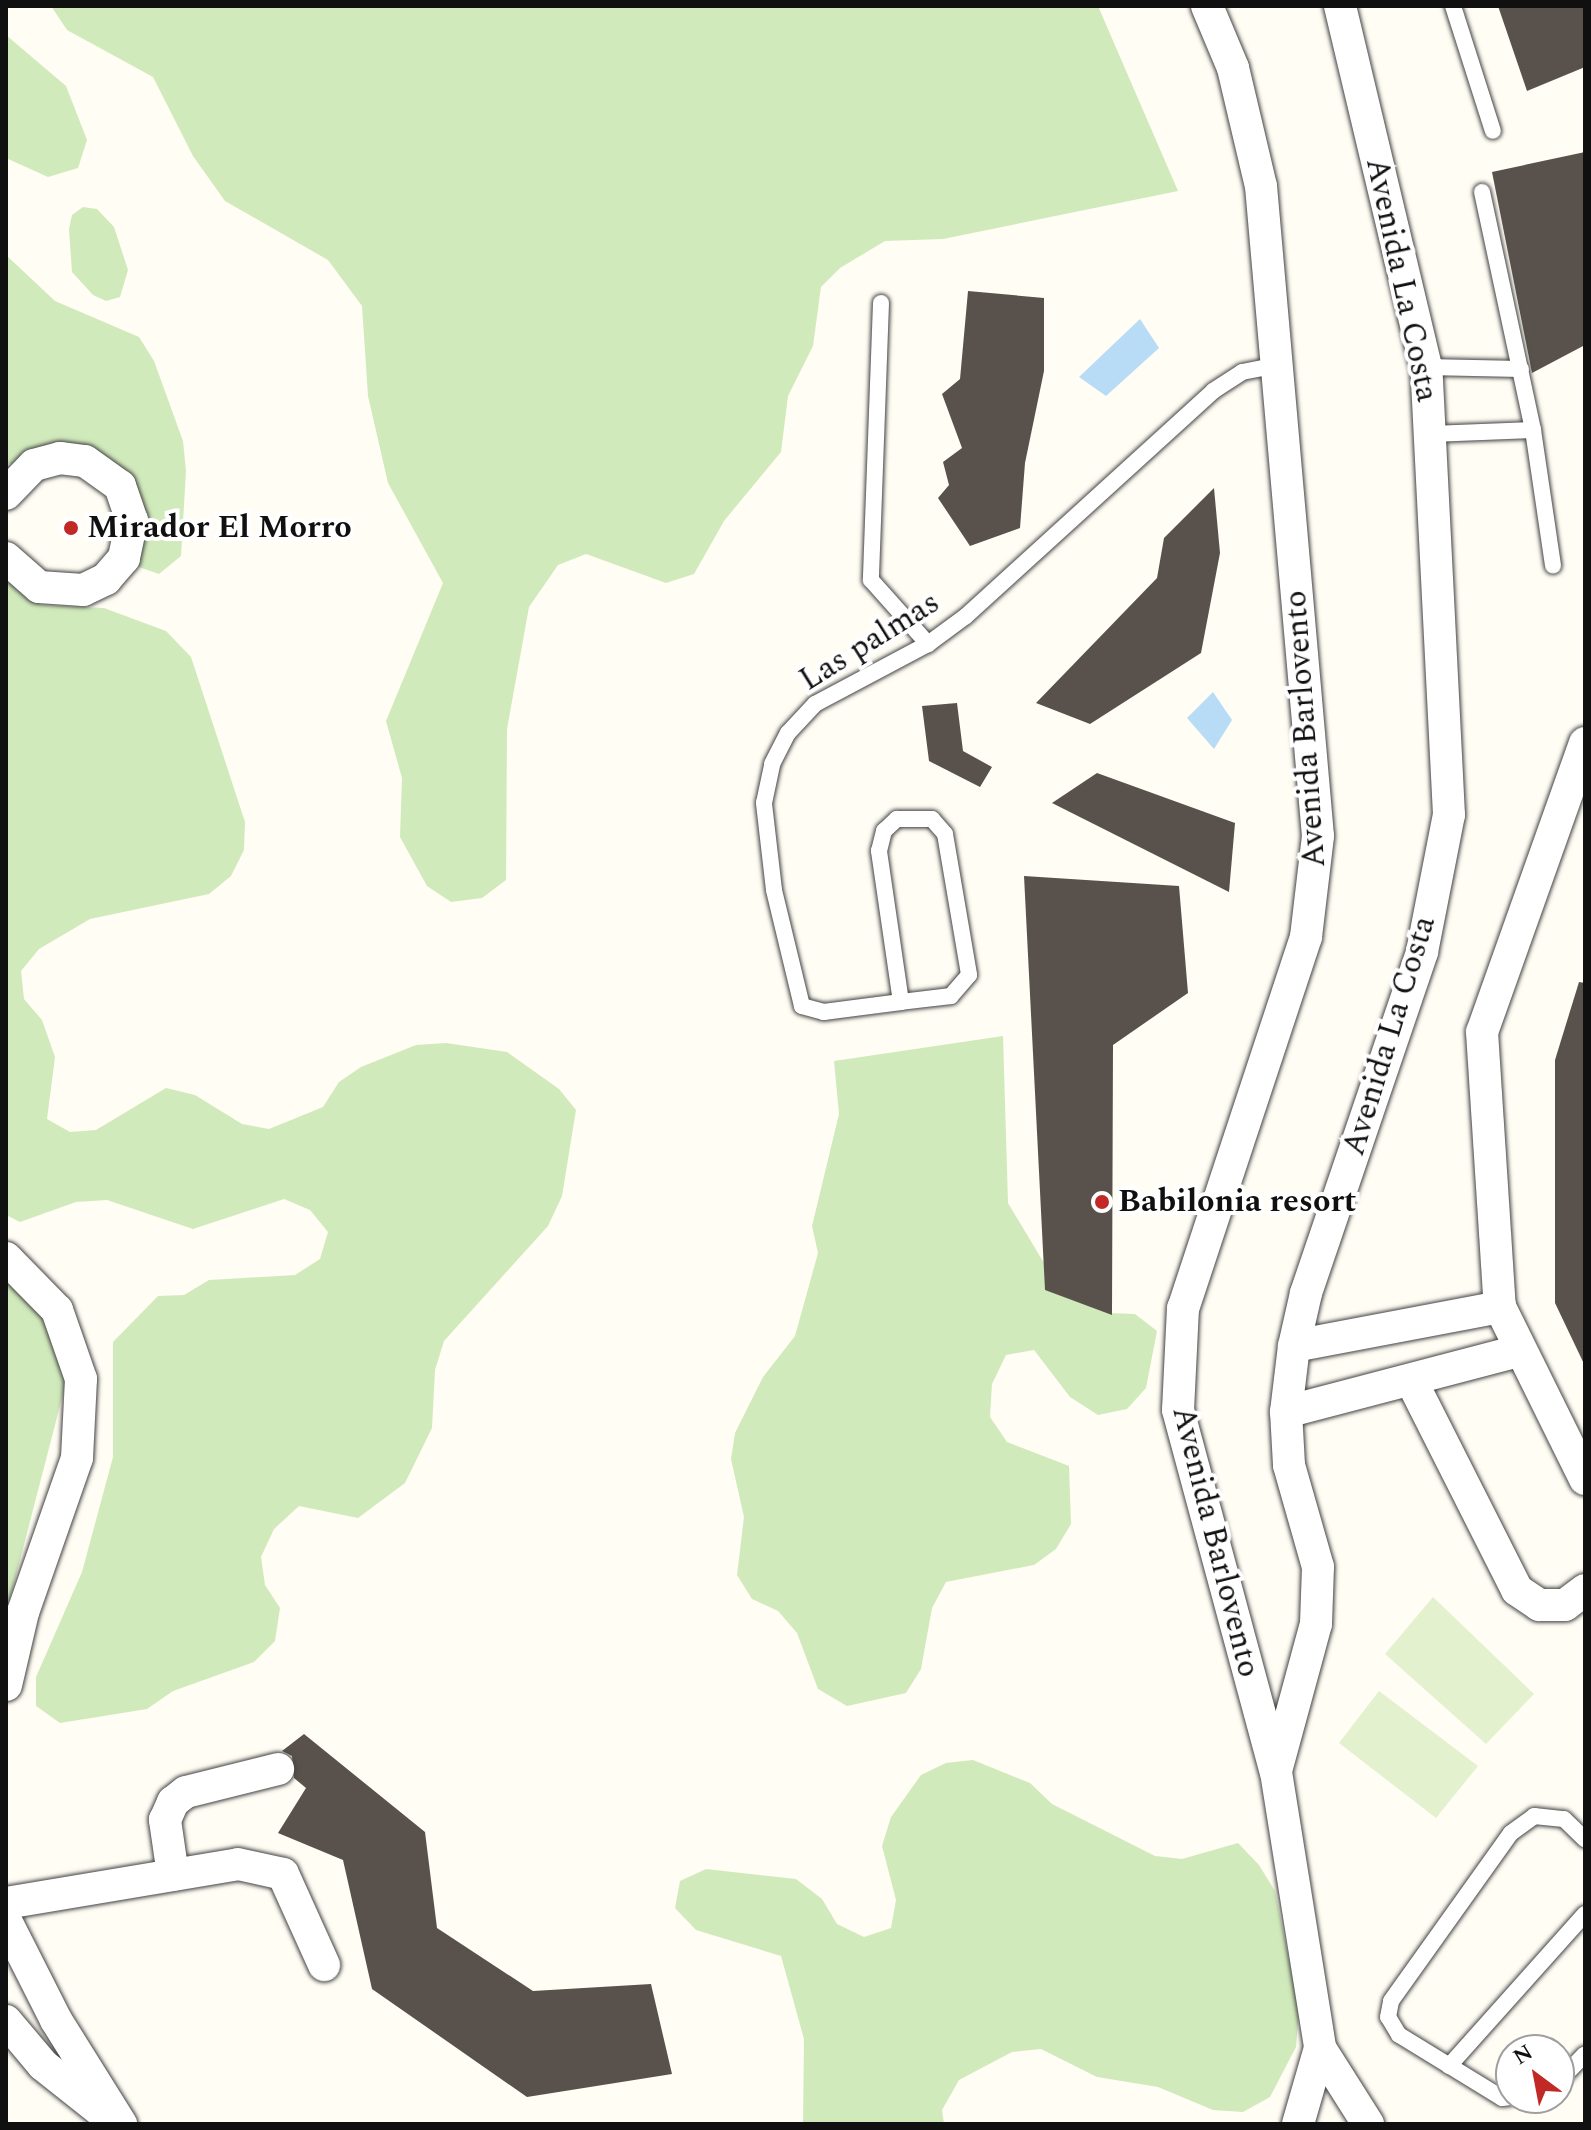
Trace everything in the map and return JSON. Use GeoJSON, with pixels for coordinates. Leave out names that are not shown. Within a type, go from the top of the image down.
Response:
{"type":"FeatureCollection","features":[{"type":"Feature","properties":{"kind":"street","name":"Avenida Barlovento"},"geometry":{"type":"LineString","coordinates":[[1207,6],[1250,126],[1277,365],[1315,785],[1315,887],[1291,986],[1189,1286],[1176,1376],[1183,1444],[1276,1772],[1320,2048],[1368,2124]]}},
{"type":"Feature","properties":{"kind":"street","name":"Avenida La Costa"},"geometry":{"type":"LineString","coordinates":[[1276,1772],[1316,1624],[1318,1567],[1289,1465],[1286,1412],[1294,1346],[1306,1293],[1422,952],[1449,815],[1426,367],[1340,6]]}},
{"type":"Feature","properties":{"kind":"street"},"geometry":{"type":"LineString","coordinates":[[6,494],[34,465],[60,458],[85,461],[120,486],[132,520],[124,558],[106,579],[83,590],[39,587],[6,558]]}},
{"type":"Feature","properties":{"kind":"street"},"geometry":{"type":"LineString","coordinates":[[1585,743],[1482,1032],[1500,1307],[1518,1351],[1585,1479]]}},
{"type":"Feature","properties":{"kind":"street"},"geometry":{"type":"LineString","coordinates":[[6,1258],[57,1310],[81,1379],[77,1458],[23,1612],[6,1685]]}},
{"type":"Feature","properties":{"kind":"street"},"geometry":{"type":"LineString","coordinates":[[1294,1346],[1500,1307]]}},
{"type":"Feature","properties":{"kind":"street"},"geometry":{"type":"LineString","coordinates":[[1286,1412],[1518,1351]]}},
{"type":"Feature","properties":{"kind":"street"},"geometry":{"type":"LineString","coordinates":[[1411,1380],[1517,1590],[1539,1605],[1565,1605],[1585,1590]]}},
{"type":"Feature","properties":{"kind":"street"},"geometry":{"type":"LineString","coordinates":[[173,1875],[165,1820],[173,1802],[186,1792],[278,1769]]}},
{"type":"Feature","properties":{"kind":"street"},"geometry":{"type":"LineString","coordinates":[[6,1903],[238,1864],[283,1874],[324,1965]]}},
{"type":"Feature","properties":{"kind":"street"},"geometry":{"type":"LineString","coordinates":[[6,1921],[56,2020],[120,2124]]}},
{"type":"Feature","properties":{"kind":"street"},"geometry":{"type":"LineString","coordinates":[[6,2021],[43,2065],[120,2124]]}},
{"type":"Feature","properties":{"kind":"street","name":"Avenida Barlovento"},"geometry":{"type":"LineString","coordinates":[[1298,2124],[1320,2048]]}},
{"type":"Feature","properties":{"kind":"lane"},"geometry":{"type":"LineString","coordinates":[[1453,6],[1493,131]]}},
{"type":"Feature","properties":{"kind":"lane"},"geometry":{"type":"LineString","coordinates":[[1482,192],[1533,430],[1553,566]]}},
{"type":"Feature","properties":{"kind":"lane"},"geometry":{"type":"LineString","coordinates":[[881,303],[871,580],[928,644]]}},
{"type":"Feature","properties":{"kind":"lane","name":"Las palmas"},"geometry":{"type":"LineString","coordinates":[[901,1002],[879,851],[884,831],[897,819],[916,815],[945,834],[969,975],[951,996],[824,1012],[802,1006],[774,890],[764,803],[782,744],[815,704],[928,644],[1213,391],[1242,372],[1277,365]]}},
{"type":"Feature","properties":{"kind":"lane"},"geometry":{"type":"LineString","coordinates":[[1426,367],[1521,369]]}},
{"type":"Feature","properties":{"kind":"lane"},"geometry":{"type":"LineString","coordinates":[[1431,434],[1533,430]]}},
{"type":"Feature","properties":{"kind":"lane"},"geometry":{"type":"LineString","coordinates":[[1495,2089],[1449,2066],[1399,2035],[1388,2017],[1391,2001],[1511,1833],[1534,1816],[1564,1819],[1585,1839]]}},
{"type":"Feature","properties":{"kind":"lane"},"geometry":{"type":"LineString","coordinates":[[1449,2066],[1585,1914]]}},
{"type":"Feature","properties":{"kind":"green space"},"geometry":{"type":"Polygon","coordinates":[[[51,6],[1098,6],[1178,191],[943,239],[885,241],[840,268],[821,287],[813,346],[788,396],[781,452],[724,521],[694,574],[666,583],[586,554],[558,565],[529,607],[507,729],[506,880],[482,898],[451,902],[427,886],[400,837],[402,778],[386,721],[443,583],[388,483],[368,396],[362,306],[328,260],[225,201],[193,156],[153,77],[67,30],[51,6]]]}},
{"type":"Feature","properties":{"kind":"green space"},"geometry":{"type":"Polygon","coordinates":[[[6,35],[66,86],[87,140],[78,168],[48,177],[6,158],[6,35]]]}},
{"type":"Feature","properties":{"kind":"green space"},"geometry":{"type":"Polygon","coordinates":[[[83,207],[97,209],[114,227],[128,270],[120,297],[106,301],[93,295],[72,272],[69,229],[72,215],[83,207]]]}},
{"type":"Feature","properties":{"kind":"green space"},"geometry":{"type":"Polygon","coordinates":[[[6,255],[55,301],[139,337],[154,361],[183,441],[186,471],[181,556],[159,574],[133,565],[111,481],[6,463],[6,255]]]}},
{"type":"Feature","properties":{"kind":"green space"},"geometry":{"type":"Polygon","coordinates":[[[6,573],[41,605],[104,608],[166,631],[191,657],[245,822],[244,850],[231,876],[209,894],[90,919],[39,949],[21,971],[24,999],[42,1020],[55,1057],[47,1119],[70,1132],[96,1130],[166,1088],[195,1095],[242,1124],[269,1129],[323,1107],[339,1082],[361,1067],[416,1045],[446,1043],[507,1052],[559,1089],[576,1110],[562,1196],[548,1226],[444,1341],[435,1370],[432,1428],[405,1483],[358,1518],[299,1506],[274,1529],[261,1557],[265,1585],[280,1608],[275,1641],[254,1662],[173,1691],[147,1709],[60,1723],[36,1706],[36,1677],[82,1572],[113,1457],[113,1342],[158,1296],[184,1295],[209,1280],[295,1275],[320,1259],[328,1232],[310,1210],[284,1199],[193,1229],[107,1200],[76,1202],[20,1222],[6,1215],[6,573]]]}},
{"type":"Feature","properties":{"kind":"green space"},"geometry":{"type":"Polygon","coordinates":[[[1003,1036],[1008,1203],[1059,1288],[1109,1313],[1135,1314],[1157,1331],[1146,1388],[1127,1409],[1098,1415],[1070,1397],[1034,1350],[1006,1355],[992,1384],[990,1417],[1007,1442],[1069,1466],[1071,1524],[1056,1549],[1034,1565],[946,1582],[932,1608],[921,1669],[906,1693],[847,1706],[818,1689],[797,1633],[778,1611],[752,1599],[737,1575],[744,1517],[731,1459],[735,1433],[763,1377],[795,1336],[818,1253],[812,1226],[839,1114],[834,1061],[1003,1036]]]}},
{"type":"Feature","properties":{"kind":"green space"},"geometry":{"type":"Polygon","coordinates":[[[6,1267],[42,1300],[69,1371],[6,1614],[6,1267]]]}},
{"type":"Feature","properties":{"kind":"green space"},"geometry":{"type":"Polygon","coordinates":[[[1433,1597],[1534,1694],[1486,1744],[1385,1654],[1433,1597]]]}},
{"type":"Feature","properties":{"kind":"green space"},"geometry":{"type":"Polygon","coordinates":[[[1379,1691],[1478,1766],[1436,1818],[1339,1743],[1379,1691]]]}},
{"type":"Feature","properties":{"kind":"green space"},"geometry":{"type":"Polygon","coordinates":[[[973,1760],[1030,1783],[1052,1804],[1155,1856],[1182,1859],[1238,1843],[1259,1865],[1275,1891],[1299,2010],[1296,2047],[1270,2097],[1243,2112],[1213,2110],[1158,2087],[1097,2077],[1041,2049],[1012,2052],[959,2080],[942,2110],[944,2124],[803,2124],[804,2039],[781,1956],[696,1930],[675,1908],[680,1881],[706,1869],[796,1879],[822,1899],[837,1924],[864,1937],[891,1928],[896,1900],[882,1846],[891,1817],[921,1775],[946,1763],[973,1760]]]}},
{"type":"Feature","properties":{"kind":"water"},"geometry":{"type":"Polygon","coordinates":[[[1140,319],[1159,348],[1106,396],[1079,377],[1140,319]]]}},
{"type":"Feature","properties":{"kind":"water"},"geometry":{"type":"Polygon","coordinates":[[[1213,692],[1232,720],[1214,749],[1187,718],[1213,692]]]}},
{"type":"Feature","properties":{"kind":"building"},"geometry":{"type":"Polygon","coordinates":[[[1498,6],[1585,6],[1585,67],[1527,91],[1498,6]]]}},
{"type":"Feature","properties":{"kind":"building"},"geometry":{"type":"Polygon","coordinates":[[[1585,152],[1585,345],[1532,373],[1492,172],[1585,152]]]}},
{"type":"Feature","properties":{"kind":"building"},"geometry":{"type":"Polygon","coordinates":[[[968,291],[1044,298],[1044,371],[1025,463],[1020,528],[970,546],[938,498],[949,485],[943,462],[962,448],[942,394],[960,379],[968,291]]]}},
{"type":"Feature","properties":{"kind":"building"},"geometry":{"type":"Polygon","coordinates":[[[1214,488],[1220,553],[1201,653],[1090,724],[1036,703],[1157,578],[1164,538],[1214,488]]]}},
{"type":"Feature","properties":{"kind":"building"},"geometry":{"type":"Polygon","coordinates":[[[957,703],[963,751],[992,767],[980,787],[929,761],[922,706],[957,703]]]}},
{"type":"Feature","properties":{"kind":"building"},"geometry":{"type":"Polygon","coordinates":[[[1097,773],[1235,823],[1229,892],[1052,803],[1097,773]]]}},
{"type":"Feature","properties":{"kind":"building"},"geometry":{"type":"Polygon","coordinates":[[[1024,876],[1179,886],[1188,993],[1113,1045],[1112,1315],[1045,1290],[1024,876]]]}},
{"type":"Feature","properties":{"kind":"building"},"geometry":{"type":"Polygon","coordinates":[[[1579,982],[1585,983],[1585,1366],[1555,1303],[1555,1060],[1579,982]]]}},
{"type":"Feature","properties":{"kind":"building"},"geometry":{"type":"Polygon","coordinates":[[[304,1734],[425,1832],[437,1928],[533,1991],[651,1984],[672,2074],[527,2097],[372,1989],[343,1860],[278,1833],[306,1788],[294,1778],[292,1756],[282,1751],[304,1734]]]}},
{"type":"Feature","properties":{"kind":"place","name":"Mirador El Morro"},"geometry":{"type":"Point","coordinates":[71,528]}},
{"type":"Feature","properties":{"kind":"place","name":"Babilonia resort"},"geometry":{"type":"Point","coordinates":[1102,1202]}}]}
